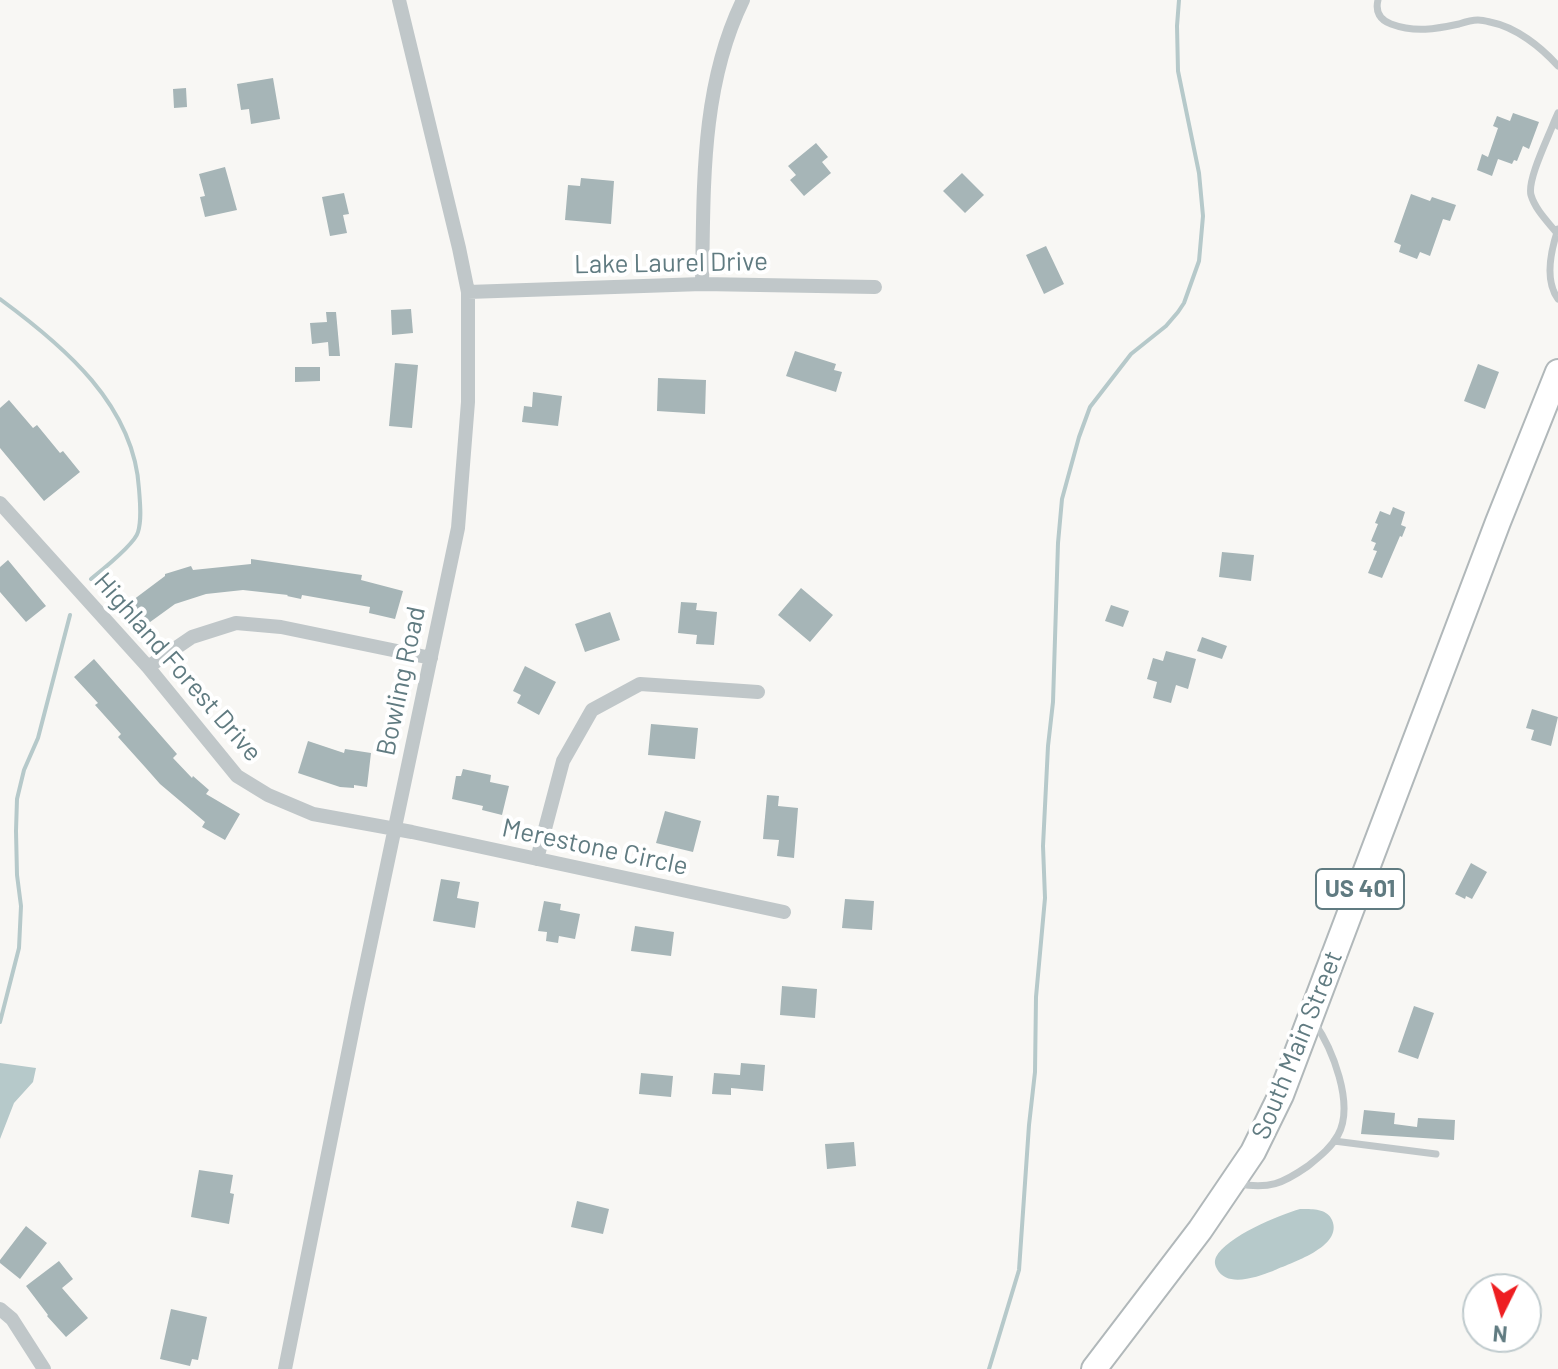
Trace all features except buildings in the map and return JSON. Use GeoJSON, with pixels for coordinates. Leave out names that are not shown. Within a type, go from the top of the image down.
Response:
{"type":"FeatureCollection","features":[{"type":"Feature","properties":{"kind":"highway","name":"South Main Street"},"geometry":{"type":"LineString","coordinates":[[1094,1369],[1200,1230],[1253,1152],[1281,1095],[1558,372]]}},
{"type":"Feature","properties":{"kind":"street","name":"Bowling Road"},"geometry":{"type":"LineString","coordinates":[[285,1369],[458,528],[468,402],[468,292],[399,0]]}},
{"type":"Feature","properties":{"kind":"street"},"geometry":{"type":"LineString","coordinates":[[702,284],[705,147],[730,25],[743,0]]}},
{"type":"Feature","properties":{"kind":"street","name":"Lake Laurel Drive"},"geometry":{"type":"LineString","coordinates":[[468,292],[702,284],[875,287]]}},
{"type":"Feature","properties":{"kind":"street","name":"Highland Forest Drive"},"geometry":{"type":"LineString","coordinates":[[0,503],[148,667],[237,776],[268,795],[313,814],[395,829]]}},
{"type":"Feature","properties":{"kind":"street"},"geometry":{"type":"LineString","coordinates":[[148,667],[192,637],[236,623],[281,627],[431,658]]}},
{"type":"Feature","properties":{"kind":"street"},"geometry":{"type":"LineString","coordinates":[[537,859],[563,761],[592,710],[640,684],[758,692]]}},
{"type":"Feature","properties":{"kind":"street","name":"Merestone Circle"},"geometry":{"type":"LineString","coordinates":[[395,829],[784,912]]}},
{"type":"Feature","properties":{"kind":"street"},"geometry":{"type":"LineString","coordinates":[[0,1309],[12,1319],[44,1369]]}},
{"type":"Feature","properties":{"kind":"lane"},"geometry":{"type":"LineString","coordinates":[[1378,0],[1376,6],[1380,18],[1417,30],[1477,20],[1494,22],[1525,37],[1558,66]]}},
{"type":"Feature","properties":{"kind":"lane"},"geometry":{"type":"LineString","coordinates":[[1558,113],[1530,183],[1537,208],[1557,230],[1550,283],[1558,299]]}},
{"type":"Feature","properties":{"kind":"lane"},"geometry":{"type":"LineString","coordinates":[[1232,1183],[1258,1188],[1279,1184],[1316,1160],[1340,1132],[1342,1093],[1324,1036],[1311,1017]]}},
{"type":"Feature","properties":{"kind":"lane"},"geometry":{"type":"LineString","coordinates":[[1334,1141],[1436,1154]]}},
{"type":"Feature","properties":{"kind":"shaded area"},"geometry":{"type":"Polygon","coordinates":[[[0,1063],[36,1068],[33,1082],[14,1103],[0,1139],[0,1063]]]}},
{"type":"Feature","properties":{"kind":"shaded area"},"geometry":{"type":"Polygon","coordinates":[[[1300,1209],[1318,1210],[1330,1216],[1334,1230],[1323,1246],[1273,1271],[1251,1278],[1235,1280],[1222,1275],[1217,1269],[1216,1257],[1230,1242],[1300,1209]]]}},
{"type":"Feature","properties":{"kind":"waterway"},"geometry":{"type":"LineString","coordinates":[[989,1369],[1019,1270],[1045,898],[1043,846],[1062,499],[1090,407],[1131,354],[1166,326],[1178,312],[1199,261],[1203,216],[1199,173],[1178,71],[1179,0]]}},
{"type":"Feature","properties":{"kind":"waterway"},"geometry":{"type":"LineString","coordinates":[[0,299],[48,337],[92,380],[124,430],[134,459],[140,505],[138,532],[125,550],[91,579]]}},
{"type":"Feature","properties":{"kind":"waterway"},"geometry":{"type":"LineString","coordinates":[[0,1022],[19,948],[21,906],[17,875],[17,799],[24,770],[38,738],[70,615]]}}]}
